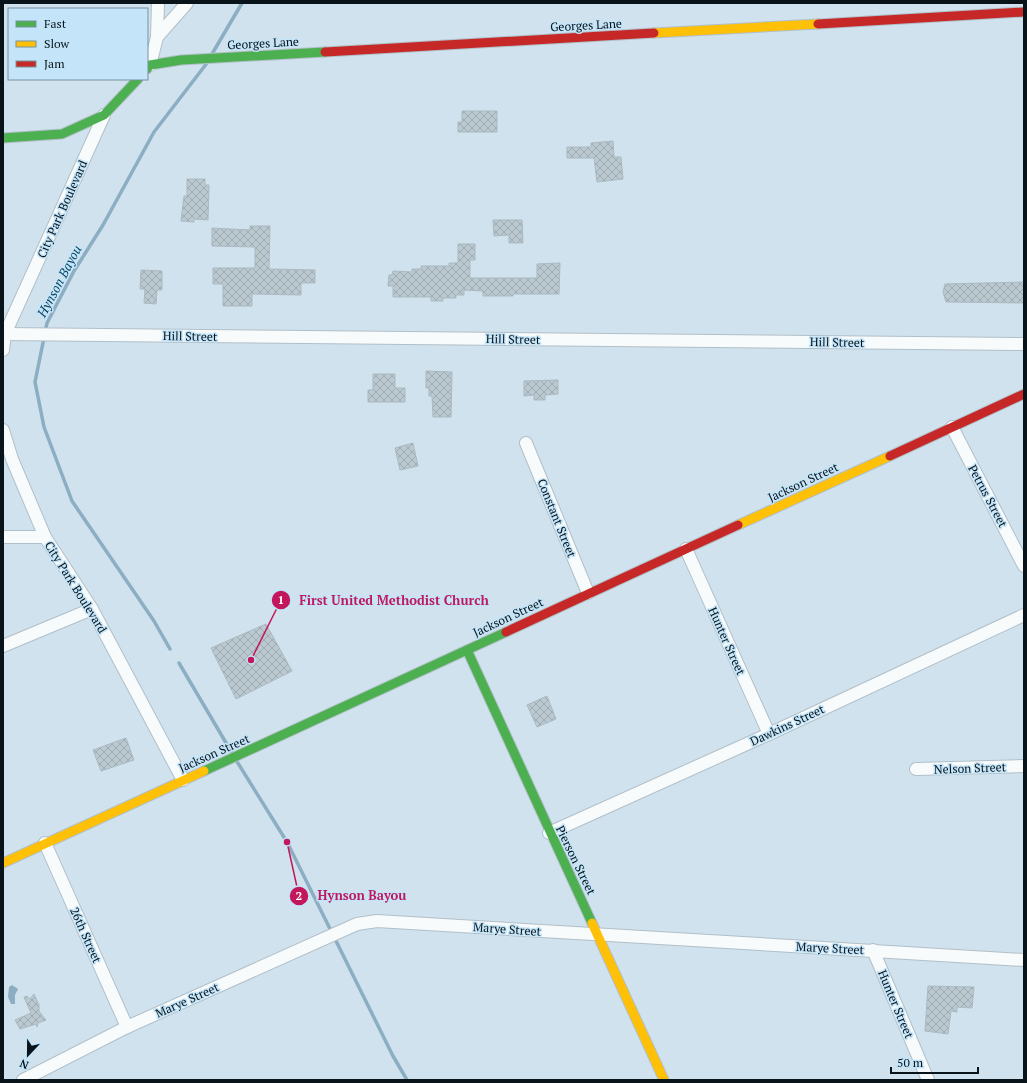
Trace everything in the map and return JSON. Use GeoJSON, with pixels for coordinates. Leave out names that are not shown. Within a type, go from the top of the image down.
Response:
{"type":"FeatureCollection","features":[{"type":"Feature","properties":{"kind":"street"},"geometry":{"type":"LineString","coordinates":[[149,67],[157,37],[158,3]]}},
{"type":"Feature","properties":{"kind":"street"},"geometry":{"type":"LineString","coordinates":[[157,37],[186,3]]}},
{"type":"Feature","properties":{"kind":"street","name":"Georges Lane"},"geometry":{"type":"LineString","coordinates":[[149,67],[189,59],[1024,12]]}},
{"type":"Feature","properties":{"kind":"street","name":"City Park Boulevard"},"geometry":{"type":"LineString","coordinates":[[3,350],[4,334],[104,115],[137,80]]}},
{"type":"Feature","properties":{"kind":"street"},"geometry":{"type":"LineString","coordinates":[[3,138],[62,134],[104,115]]}},
{"type":"Feature","properties":{"kind":"street","name":"Hill Street"},"geometry":{"type":"LineString","coordinates":[[4,334],[1024,344]]}},
{"type":"Feature","properties":{"kind":"street","name":"Jackson Street"},"geometry":{"type":"LineString","coordinates":[[3,863],[1024,394]]}},
{"type":"Feature","properties":{"kind":"street","name":"Petrus Street"},"geometry":{"type":"LineString","coordinates":[[952,427],[1024,566]]}},
{"type":"Feature","properties":{"kind":"street","name":"City Park Boulevard"},"geometry":{"type":"LineString","coordinates":[[3,430],[14,465],[45,537],[92,608],[183,780]]}},
{"type":"Feature","properties":{"kind":"street","name":"Constant Street"},"geometry":{"type":"LineString","coordinates":[[526,443],[588,593]]}},
{"type":"Feature","properties":{"kind":"street"},"geometry":{"type":"LineString","coordinates":[[3,537],[45,537]]}},
{"type":"Feature","properties":{"kind":"street","name":"Hunter Street"},"geometry":{"type":"LineString","coordinates":[[686,549],[769,734]]}},
{"type":"Feature","properties":{"kind":"street"},"geometry":{"type":"LineString","coordinates":[[3,646],[92,608]]}},
{"type":"Feature","properties":{"kind":"street","name":"Dawkins Street"},"geometry":{"type":"LineString","coordinates":[[549,833],[769,734],[1024,615]]}},
{"type":"Feature","properties":{"kind":"street","name":"Pierson Street"},"geometry":{"type":"LineString","coordinates":[[467,650],[549,833],[598,935],[664,1080]]}},
{"type":"Feature","properties":{"kind":"street","name":"Nelson Street"},"geometry":{"type":"LineString","coordinates":[[916,769],[1024,766]]}},
{"type":"Feature","properties":{"kind":"street","name":"26th Street"},"geometry":{"type":"LineString","coordinates":[[45,843],[127,1027]]}},
{"type":"Feature","properties":{"kind":"street","name":"Marye Street"},"geometry":{"type":"LineString","coordinates":[[23,1080],[127,1027],[357,924],[377,921],[1024,960]]}},
{"type":"Feature","properties":{"kind":"street","name":"Hunter Street"},"geometry":{"type":"LineString","coordinates":[[873,950],[928,1080]]}},
{"type":"Feature","properties":{"kind":"water"},"geometry":{"type":"Polygon","coordinates":[[[12,985],[18,989],[15,995],[15,1004],[11,1004],[8,997],[9,987],[12,985]]]}},
{"type":"Feature","properties":{"kind":"building"},"geometry":{"type":"Polygon","coordinates":[[[462,111],[497,111],[497,132],[458,132],[458,122],[462,122],[462,111]]]}},
{"type":"Feature","properties":{"kind":"building"},"geometry":{"type":"Polygon","coordinates":[[[613,141],[614,157],[621,157],[623,179],[597,182],[594,158],[567,158],[567,147],[591,147],[591,143],[613,141]]]}},
{"type":"Feature","properties":{"kind":"building"},"geometry":{"type":"Polygon","coordinates":[[[187,179],[205,179],[205,185],[209,185],[208,220],[194,219],[194,222],[181,221],[184,196],[187,196],[187,179]]]}},
{"type":"Feature","properties":{"kind":"building"},"geometry":{"type":"Polygon","coordinates":[[[493,220],[522,220],[523,243],[509,243],[509,235],[494,236],[493,220]]]}},
{"type":"Feature","properties":{"kind":"building"},"geometry":{"type":"Polygon","coordinates":[[[250,226],[270,226],[269,269],[315,270],[315,283],[301,283],[301,295],[252,294],[252,306],[223,306],[223,284],[213,284],[213,268],[255,268],[255,247],[212,246],[212,228],[250,230],[250,226]]]}},
{"type":"Feature","properties":{"kind":"building"},"geometry":{"type":"Polygon","coordinates":[[[458,244],[475,244],[475,260],[470,260],[470,278],[537,278],[537,264],[560,263],[559,294],[513,294],[513,296],[483,296],[483,291],[464,290],[464,295],[456,295],[456,298],[443,298],[443,301],[431,301],[431,297],[393,297],[393,286],[388,286],[389,275],[392,275],[393,271],[412,272],[412,269],[421,269],[421,266],[449,266],[449,263],[458,263],[458,244]]]}},
{"type":"Feature","properties":{"kind":"building"},"geometry":{"type":"Polygon","coordinates":[[[141,270],[162,271],[162,290],[157,290],[156,304],[144,303],[145,289],[140,289],[141,270]]]}},
{"type":"Feature","properties":{"kind":"building"},"geometry":{"type":"Polygon","coordinates":[[[1024,282],[1024,303],[946,302],[943,292],[945,284],[1024,282]]]}},
{"type":"Feature","properties":{"kind":"building"},"geometry":{"type":"Polygon","coordinates":[[[426,371],[452,372],[451,417],[433,417],[432,396],[429,396],[429,388],[426,388],[426,371]]]}},
{"type":"Feature","properties":{"kind":"building"},"geometry":{"type":"Polygon","coordinates":[[[373,374],[395,374],[395,388],[405,388],[405,402],[368,402],[368,390],[373,390],[373,374]]]}},
{"type":"Feature","properties":{"kind":"building"},"geometry":{"type":"Polygon","coordinates":[[[558,380],[558,394],[545,395],[545,400],[534,400],[534,395],[524,396],[524,381],[558,380]]]}},
{"type":"Feature","properties":{"kind":"building"},"geometry":{"type":"Polygon","coordinates":[[[413,443],[418,466],[400,470],[395,448],[413,443]]]}},
{"type":"Feature","properties":{"kind":"building"},"geometry":{"type":"Polygon","coordinates":[[[266,624],[292,671],[236,699],[211,648],[266,624]]]}},
{"type":"Feature","properties":{"kind":"building"},"geometry":{"type":"Polygon","coordinates":[[[547,696],[556,719],[537,727],[527,705],[547,696]]]}},
{"type":"Feature","properties":{"kind":"building"},"geometry":{"type":"Polygon","coordinates":[[[126,738],[134,760],[101,771],[93,750],[126,738]]]}},
{"type":"Feature","properties":{"kind":"building"},"geometry":{"type":"Polygon","coordinates":[[[928,986],[974,987],[972,1008],[957,1007],[957,1012],[951,1011],[948,1034],[925,1031],[928,986]]]}},
{"type":"Feature","properties":{"kind":"building"},"geometry":{"type":"Polygon","coordinates":[[[34,994],[39,1005],[39,1011],[46,1020],[38,1023],[37,1027],[36,1024],[20,1029],[15,1020],[31,1013],[24,997],[27,996],[30,999],[34,994]]]}},
{"type":"Feature","properties":{"kind":"waterway","name":"Hynson Bayou"},"geometry":{"type":"LineString","coordinates":[[212,54],[242,3]]}},
{"type":"Feature","properties":{"kind":"waterway","name":"Hynson Bayou"},"geometry":{"type":"LineString","coordinates":[[170,649],[154,621],[72,501],[44,427],[35,382],[47,323],[74,271],[103,225],[154,132],[207,63]]}},
{"type":"Feature","properties":{"kind":"waterway","name":"Hynson Bayou"},"geometry":{"type":"LineString","coordinates":[[179,663],[232,753]]}},
{"type":"Feature","properties":{"kind":"waterway","name":"Hynson Bayou"},"geometry":{"type":"LineString","coordinates":[[236,760],[287,842],[393,1056],[407,1080]]}},
{"type":"Feature","properties":{"kind":"traffic: fast"},"geometry":{"type":"LineString","coordinates":[[148,68],[150,65],[181,60],[325,52]]}},
{"type":"Feature","properties":{"kind":"traffic: fast"},"geometry":{"type":"LineString","coordinates":[[3,138],[62,134],[104,115],[137,80]]}},
{"type":"Feature","properties":{"kind":"traffic: fast"},"geometry":{"type":"LineString","coordinates":[[204,771],[506,632]]}},
{"type":"Feature","properties":{"kind":"traffic: fast"},"geometry":{"type":"LineString","coordinates":[[467,650],[592,923]]}},
{"type":"Feature","properties":{"kind":"traffic: slow"},"geometry":{"type":"LineString","coordinates":[[654,33],[818,24]]}},
{"type":"Feature","properties":{"kind":"traffic: slow"},"geometry":{"type":"LineString","coordinates":[[738,525],[890,456]]}},
{"type":"Feature","properties":{"kind":"traffic: slow"},"geometry":{"type":"LineString","coordinates":[[3,863],[204,771]]}},
{"type":"Feature","properties":{"kind":"traffic: slow"},"geometry":{"type":"LineString","coordinates":[[592,923],[664,1080]]}},
{"type":"Feature","properties":{"kind":"traffic: jam"},"geometry":{"type":"LineString","coordinates":[[818,24],[1024,12]]}},
{"type":"Feature","properties":{"kind":"traffic: jam"},"geometry":{"type":"LineString","coordinates":[[325,52],[654,33]]}},
{"type":"Feature","properties":{"kind":"traffic: jam"},"geometry":{"type":"LineString","coordinates":[[890,456],[1024,394]]}},
{"type":"Feature","properties":{"kind":"traffic: jam"},"geometry":{"type":"LineString","coordinates":[[506,632],[738,525]]}},
{"type":"Feature","properties":{"kind":"place","name":"First United Methodist Church"},"geometry":{"type":"Point","coordinates":[251,660]}},
{"type":"Feature","properties":{"kind":"place","name":"Hynson Bayou"},"geometry":{"type":"Point","coordinates":[287,842]}}]}
